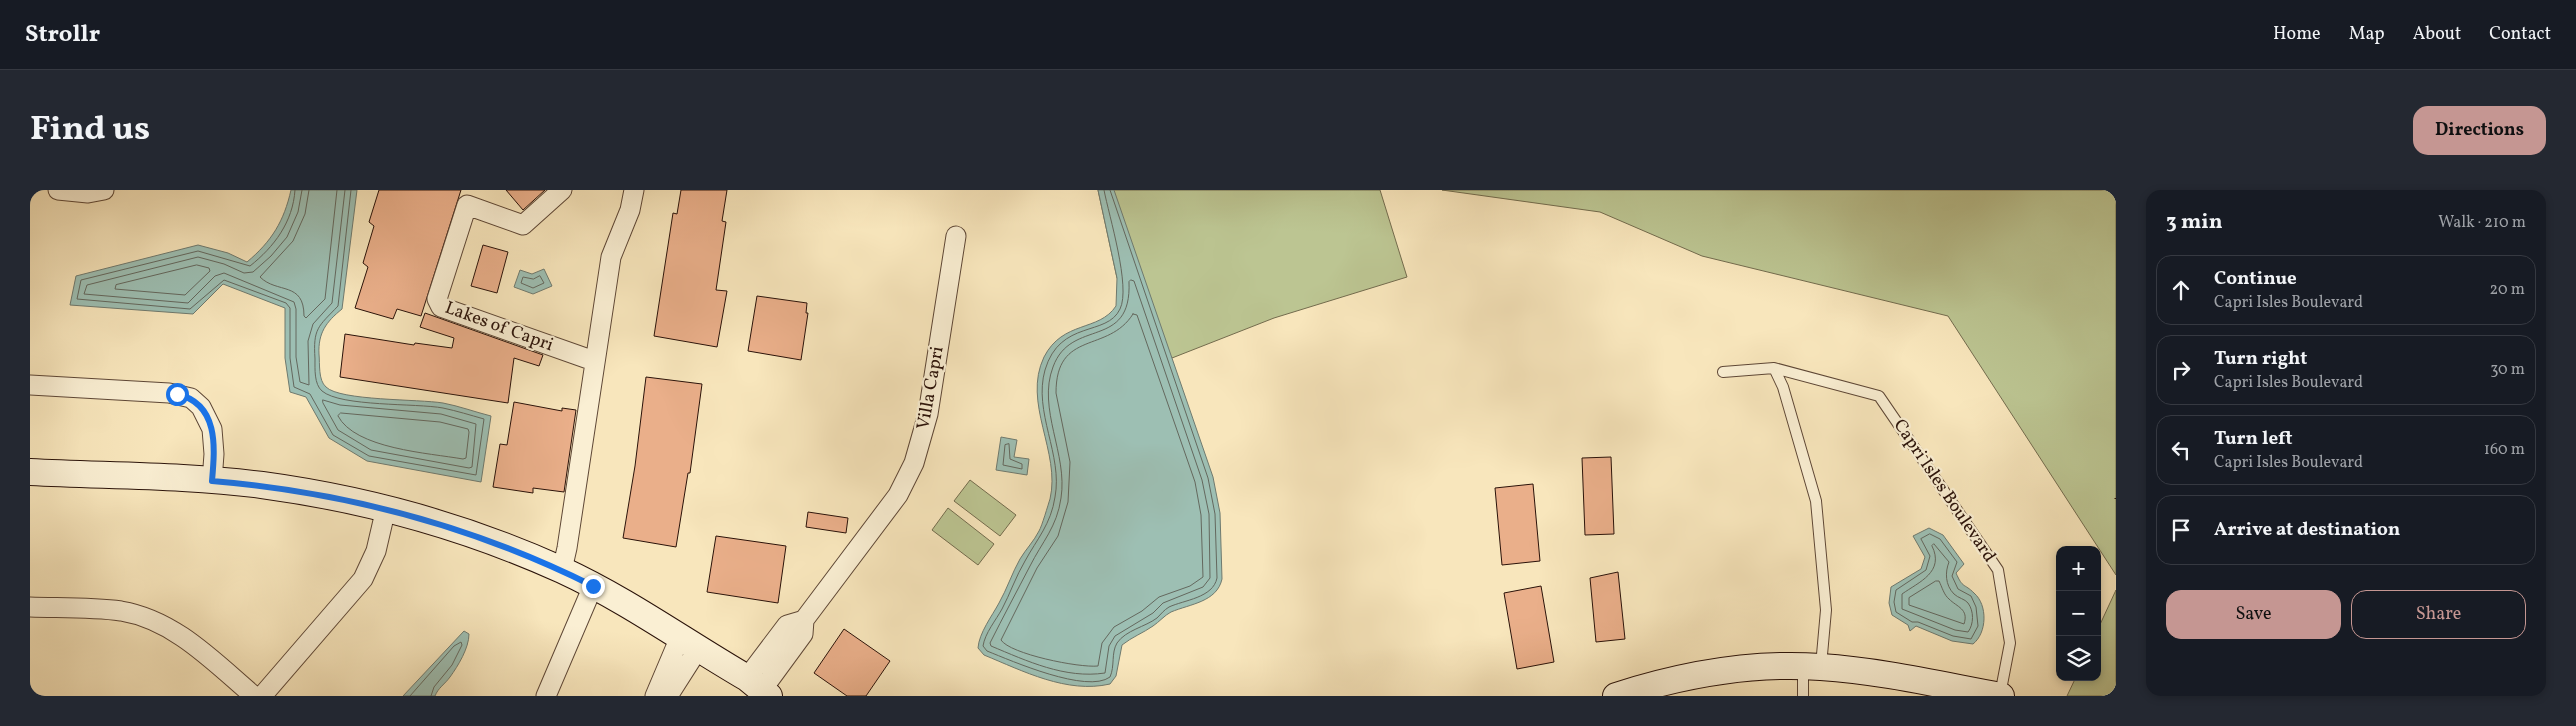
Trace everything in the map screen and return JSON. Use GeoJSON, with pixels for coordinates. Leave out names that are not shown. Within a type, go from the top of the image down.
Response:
{"type":"FeatureCollection","features":[{"type":"Feature","properties":{"kind":"street"},"geometry":{"type":"LineString","coordinates":[[58,190],[82,193],[104,190]]}},
{"type":"Feature","properties":{"kind":"street","name":"Lakes of Capri"},"geometry":{"type":"LineString","coordinates":[[562,190],[523,225],[467,205],[436,299],[441,307],[594,361]]}},
{"type":"Feature","properties":{"kind":"street"},"geometry":{"type":"LineString","coordinates":[[562,570],[611,257],[630,210],[634,190]]}},
{"type":"Feature","properties":{"kind":"street","name":"Villa Capri"},"geometry":{"type":"LineString","coordinates":[[759,688],[803,634],[804,620],[906,482],[922,439],[956,236]]}},
{"type":"Feature","properties":{"kind":"street"},"geometry":{"type":"LineString","coordinates":[[30,385],[168,393],[191,398],[201,406],[212,429],[214,454],[212,481]]}},
{"type":"Feature","properties":{"kind":"street"},"geometry":{"type":"LineString","coordinates":[[30,472],[212,481],[289,489],[386,508],[456,529],[562,570],[593,586],[689,643],[759,688]]}},
{"type":"Feature","properties":{"kind":"street"},"geometry":{"type":"LineString","coordinates":[[262,696],[363,579],[376,551],[386,508]]}},
{"type":"Feature","properties":{"kind":"street"},"geometry":{"type":"LineString","coordinates":[[546,696],[593,586]]}},
{"type":"Feature","properties":{"kind":"street"},"geometry":{"type":"LineString","coordinates":[[30,606],[121,611],[154,621],[180,635],[254,696]]}},
{"type":"Feature","properties":{"kind":"street"},"geometry":{"type":"LineString","coordinates":[[655,696],[689,643]]}},
{"type":"Feature","properties":{"kind":"street"},"geometry":{"type":"LineString","coordinates":[[668,696],[689,643]]}},
{"type":"Feature","properties":{"kind":"street","name":"Capri Isles Boulevard"},"geometry":{"type":"LineString","coordinates":[[1616,696],[1648,686],[1732,670],[1812,666],[1878,673],[2000,696]]}},
{"type":"Feature","properties":{"kind":"lane","name":"Capri Isles Boulevard"},"geometry":{"type":"LineString","coordinates":[[1723,372],[1774,368],[1879,396],[1998,570],[2010,643],[2000,696]]}},
{"type":"Feature","properties":{"kind":"lane"},"geometry":{"type":"LineString","coordinates":[[1774,368],[1783,386],[1816,500],[1826,602],[1812,666],[1803,696]]}},
{"type":"Feature","properties":{"kind":"green space"},"geometry":{"type":"Polygon","coordinates":[[[1098,190],[1380,190],[1407,277],[1274,318],[1172,358],[1117,278],[1098,190]]]}},
{"type":"Feature","properties":{"kind":"green space"},"geometry":{"type":"Polygon","coordinates":[[[1442,190],[2116,190],[2116,575],[2101,552],[2101,546],[2097,546],[1948,316],[1702,256],[1600,212],[1442,190]]]}},
{"type":"Feature","properties":{"kind":"green space"},"geometry":{"type":"Polygon","coordinates":[[[970,480],[1016,515],[1000,536],[954,501],[970,480]]]}},
{"type":"Feature","properties":{"kind":"green space"},"geometry":{"type":"Polygon","coordinates":[[[948,508],[994,544],[978,565],[932,530],[948,508]]]}},
{"type":"Feature","properties":{"kind":"green space"},"geometry":{"type":"Polygon","coordinates":[[[2116,590],[2116,696],[2067,696],[2074,681],[2101,681],[2101,622],[2116,590]]]}},
{"type":"Feature","properties":{"kind":"water"},"geometry":{"type":"Polygon","coordinates":[[[291,190],[357,190],[342,309],[327,323],[320,340],[320,372],[323,384],[334,392],[347,395],[443,403],[491,416],[481,482],[367,461],[329,438],[306,397],[290,392],[285,358],[285,308],[223,284],[193,314],[70,305],[76,276],[198,245],[228,253],[247,262],[276,230],[285,211],[291,190]]]}},
{"type":"Feature","properties":{"kind":"water"},"geometry":{"type":"Polygon","coordinates":[[[1098,190],[1114,190],[1213,477],[1220,513],[1222,579],[1215,593],[1209,597],[1171,612],[1153,626],[1122,645],[1116,676],[1110,684],[1078,686],[1030,674],[984,655],[978,648],[983,631],[1002,598],[1017,564],[1040,528],[1050,499],[1051,463],[1039,410],[1037,392],[1038,374],[1044,357],[1052,345],[1061,337],[1071,331],[1100,320],[1116,306],[1117,278],[1098,190]]]}},
{"type":"Feature","properties":{"kind":"water"},"geometry":{"type":"Polygon","coordinates":[[[544,269],[552,286],[533,294],[514,287],[520,270],[532,274],[544,269]]]}},
{"type":"Feature","properties":{"kind":"water"},"geometry":{"type":"Polygon","coordinates":[[[1001,437],[1017,440],[1014,457],[1029,459],[1027,475],[996,470],[1001,437]]]}},
{"type":"Feature","properties":{"kind":"water"},"geometry":{"type":"Polygon","coordinates":[[[1929,528],[1943,535],[1964,564],[1956,573],[1958,578],[1962,584],[1979,598],[1982,604],[1984,612],[1983,626],[1978,639],[1973,644],[1952,641],[1916,626],[1910,631],[1908,625],[1892,615],[1889,603],[1891,587],[1921,569],[1925,557],[1913,536],[1929,528]]]}},
{"type":"Feature","properties":{"kind":"water"},"geometry":{"type":"Polygon","coordinates":[[[464,631],[469,634],[465,651],[453,673],[435,696],[403,696],[464,631]]]}},
{"type":"Feature","properties":{"kind":"building"},"geometry":{"type":"Polygon","coordinates":[[[379,190],[461,190],[421,316],[397,309],[393,319],[355,308],[368,267],[363,263],[374,226],[369,222],[379,190]]]}},
{"type":"Feature","properties":{"kind":"building"},"geometry":{"type":"Polygon","coordinates":[[[506,190],[545,190],[523,210],[506,190]]]}},
{"type":"Feature","properties":{"kind":"building"},"geometry":{"type":"Polygon","coordinates":[[[681,190],[727,190],[722,221],[726,222],[716,290],[727,291],[717,347],[654,336],[673,213],[677,214],[681,190]]]}},
{"type":"Feature","properties":{"kind":"building"},"geometry":{"type":"Polygon","coordinates":[[[483,245],[508,252],[497,293],[471,286],[483,245]]]}},
{"type":"Feature","properties":{"kind":"building"},"geometry":{"type":"Polygon","coordinates":[[[757,296],[807,303],[806,313],[808,313],[801,360],[748,351],[757,296]]]}},
{"type":"Feature","properties":{"kind":"building"},"geometry":{"type":"Polygon","coordinates":[[[425,313],[543,355],[539,366],[514,358],[508,403],[340,377],[345,334],[414,345],[415,343],[452,348],[454,338],[420,327],[425,313]]]}},
{"type":"Feature","properties":{"kind":"building"},"geometry":{"type":"Polygon","coordinates":[[[646,377],[702,384],[690,473],[688,473],[676,547],[623,538],[635,466],[646,377]]]}},
{"type":"Feature","properties":{"kind":"building"},"geometry":{"type":"Polygon","coordinates":[[[514,402],[562,411],[562,408],[576,410],[564,492],[533,488],[533,493],[493,487],[500,444],[507,445],[514,402]]]}},
{"type":"Feature","properties":{"kind":"building"},"geometry":{"type":"Polygon","coordinates":[[[1611,457],[1614,534],[1585,535],[1582,458],[1611,457]]]}},
{"type":"Feature","properties":{"kind":"building"},"geometry":{"type":"Polygon","coordinates":[[[1533,484],[1540,561],[1502,565],[1495,488],[1533,484]]]}},
{"type":"Feature","properties":{"kind":"building"},"geometry":{"type":"Polygon","coordinates":[[[808,512],[848,518],[846,533],[806,527],[808,512]]]}},
{"type":"Feature","properties":{"kind":"building"},"geometry":{"type":"Polygon","coordinates":[[[716,536],[786,546],[778,603],[707,592],[716,536]]]}},
{"type":"Feature","properties":{"kind":"building"},"geometry":{"type":"Polygon","coordinates":[[[1618,572],[1625,639],[1596,642],[1590,578],[1618,572]]]}},
{"type":"Feature","properties":{"kind":"building"},"geometry":{"type":"Polygon","coordinates":[[[1541,586],[1554,662],[1517,669],[1504,593],[1541,586]]]}},
{"type":"Feature","properties":{"kind":"building"},"geometry":{"type":"Polygon","coordinates":[[[844,629],[890,661],[866,696],[847,696],[814,673],[844,629]]]}},
{"type":"Feature","properties":{"kind":"route"},"geometry":{"type":"LineString","coordinates":[[177,394],[191,398],[206,413],[214,441],[212,481],[261,485],[330,496],[386,508],[429,520],[490,541],[562,570],[593,586]]}}]}
